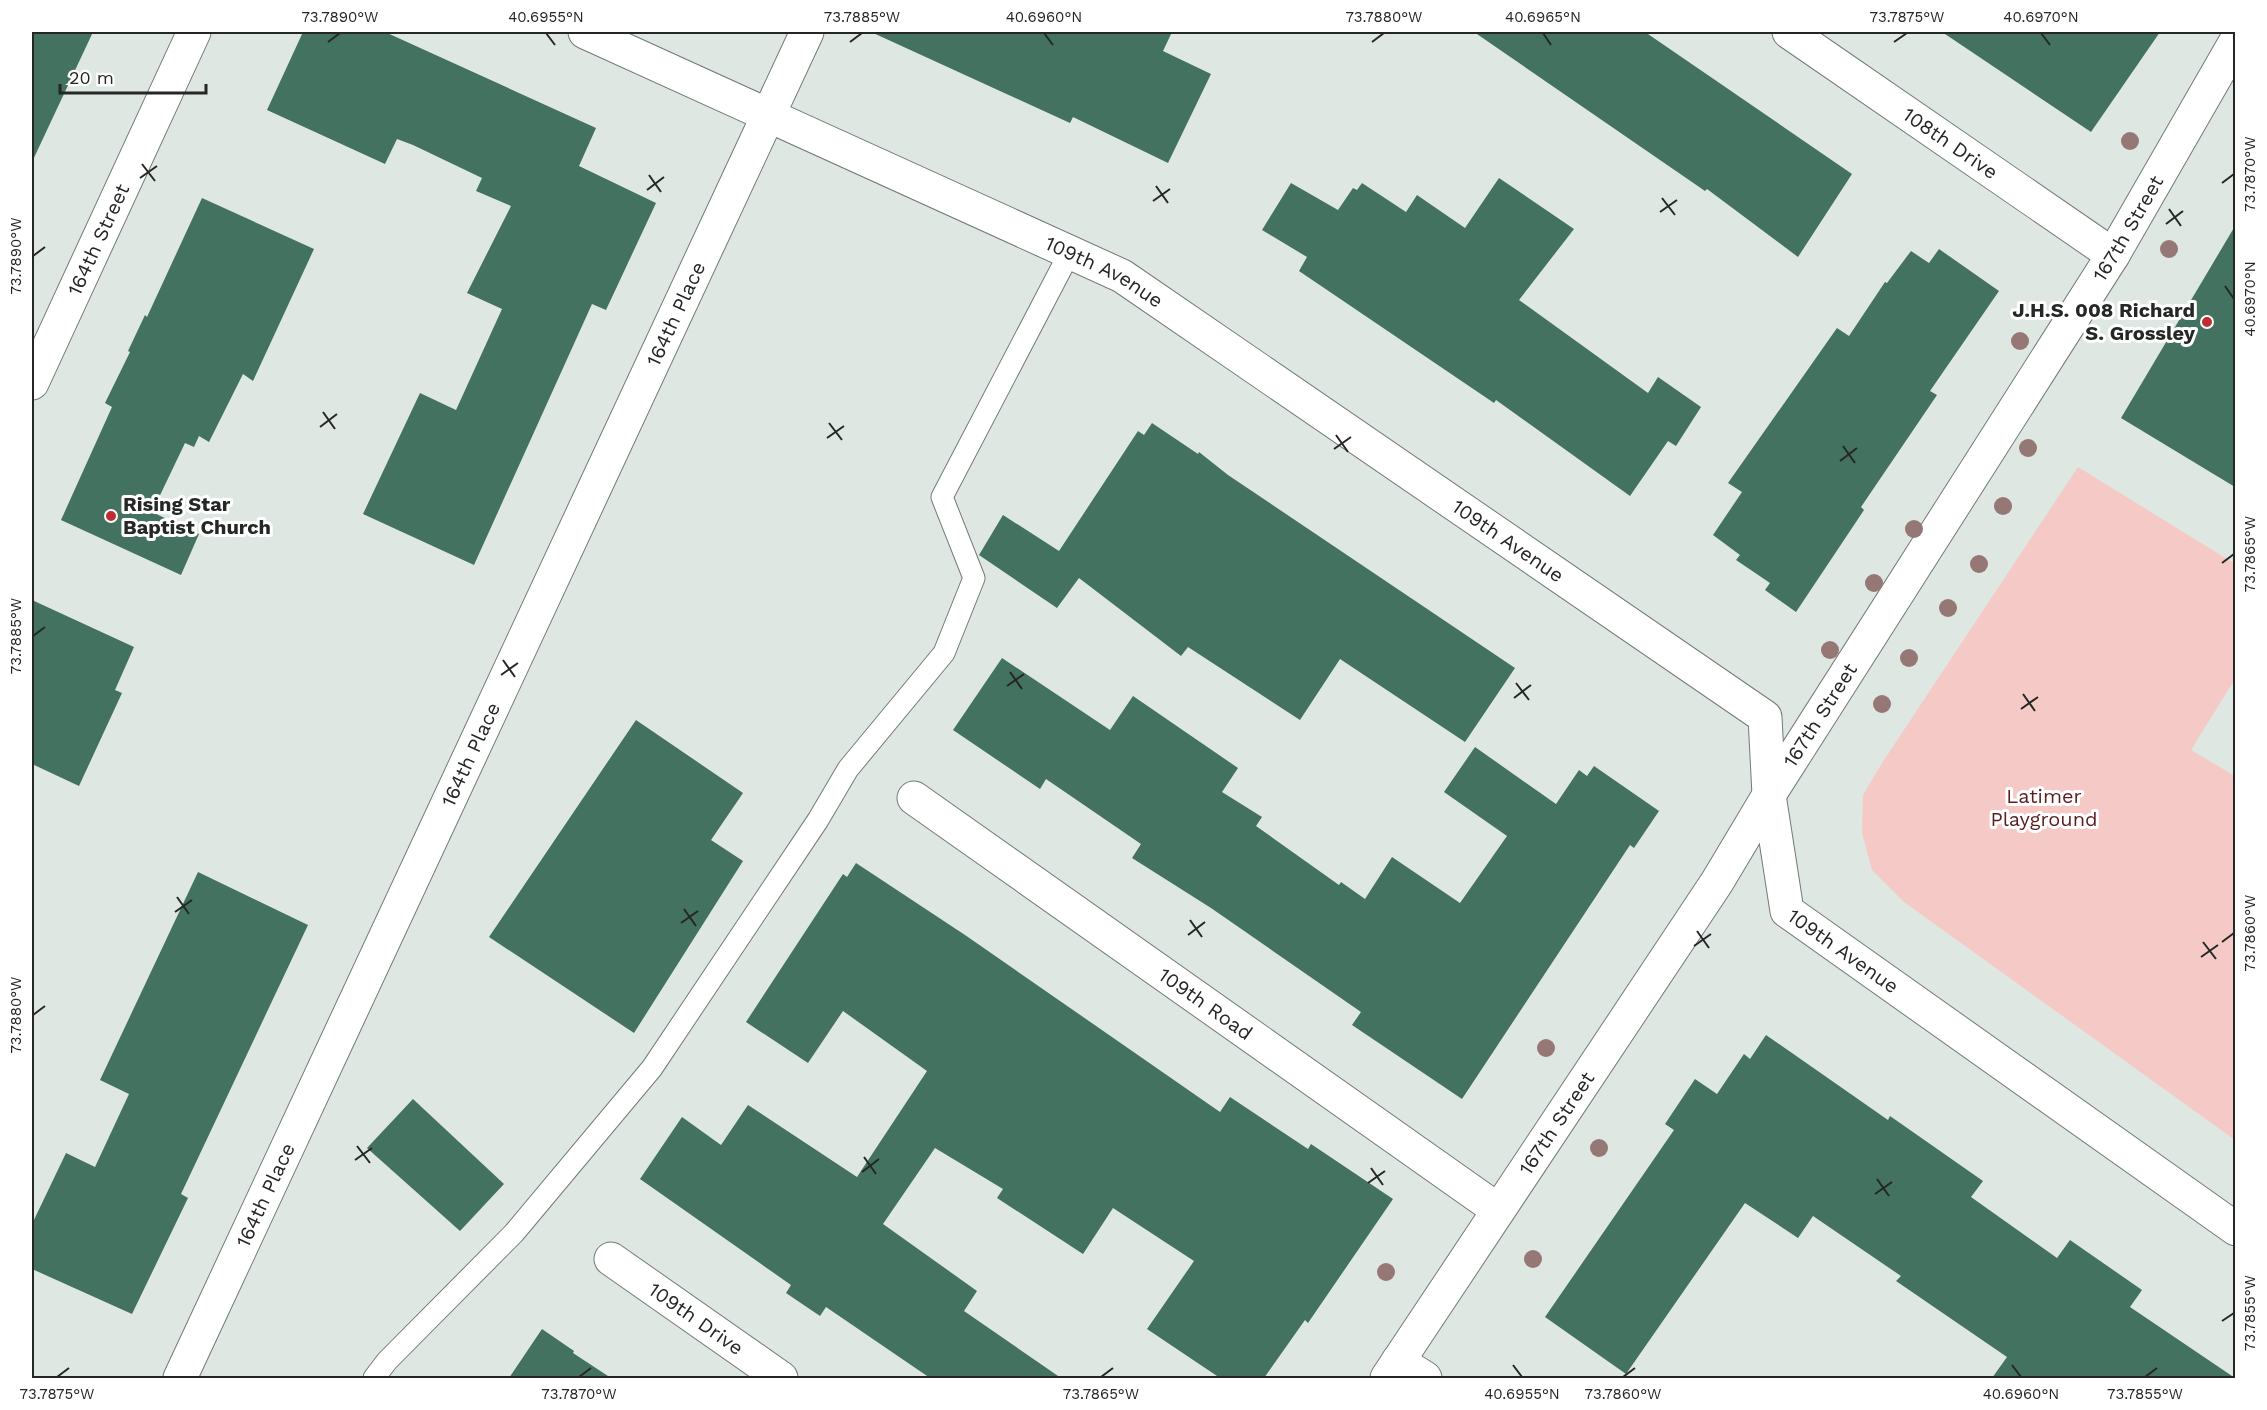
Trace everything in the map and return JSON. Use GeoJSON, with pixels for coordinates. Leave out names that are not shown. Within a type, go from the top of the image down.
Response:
{"type":"FeatureCollection","features":[{"type":"Feature","properties":{"kind":"street","name":"164th Street"},"geometry":{"type":"LineString","coordinates":[[32,383],[194,32]]}},
{"type":"Feature","properties":{"kind":"street","name":"109th Avenue"},"geometry":{"type":"LineString","coordinates":[[585,32],[1122,276],[1765,717],[1769,795],[1787,911],[2235,1229]]}},
{"type":"Feature","properties":{"kind":"street","name":"164th Place"},"geometry":{"type":"LineString","coordinates":[[180,1378],[807,32]]}},
{"type":"Feature","properties":{"kind":"street","name":"108th Drive"},"geometry":{"type":"LineString","coordinates":[[1789,32],[2113,255]]}},
{"type":"Feature","properties":{"kind":"street","name":"167th Street"},"geometry":{"type":"LineString","coordinates":[[1403,1373],[1498,1210],[1717,882],[1769,795],[2113,255],[2235,40]]}},
{"type":"Feature","properties":{"kind":"street","name":"109th Road"},"geometry":{"type":"LineString","coordinates":[[914,798],[1498,1210]]}},
{"type":"Feature","properties":{"kind":"street","name":"109th Drive"},"geometry":{"type":"LineString","coordinates":[[611,1259],[781,1378]]}},
{"type":"Feature","properties":{"kind":"lane"},"geometry":{"type":"LineString","coordinates":[[374,1378],[387,1361],[514,1233],[652,1068],[818,820],[848,769],[944,653],[974,578],[942,497],[1070,252]]}},
{"type":"Feature","properties":{"kind":"green space","name":"Latimer Playground"},"geometry":{"type":"Polygon","coordinates":[[[2078,467],[2235,564],[2235,679],[2191,750],[2235,776],[2235,1140],[1904,902],[1872,870],[1862,833],[1863,795],[2078,467]]]}},
{"type":"Feature","properties":{"kind":"building"},"geometry":{"type":"Polygon","coordinates":[[[32,32],[93,32],[32,162],[32,32]]]}},
{"type":"Feature","properties":{"kind":"building"},"geometry":{"type":"Polygon","coordinates":[[[303,32],[385,32],[596,128],[579,166],[656,203],[606,310],[592,304],[474,565],[363,514],[420,393],[456,410],[502,309],[467,293],[511,206],[476,191],[482,178],[413,145],[397,139],[385,164],[267,110],[303,32]]]}},
{"type":"Feature","properties":{"kind":"building"},"geometry":{"type":"Polygon","coordinates":[[[871,32],[1172,32],[1163,51],[1211,74],[1168,163],[1073,117],[1070,123],[871,32]]]}},
{"type":"Feature","properties":{"kind":"building"},"geometry":{"type":"Polygon","coordinates":[[[1474,32],[1645,32],[1852,174],[1798,257],[1707,189],[1705,191],[1474,32]]]}},
{"type":"Feature","properties":{"kind":"building"},"geometry":{"type":"Polygon","coordinates":[[[1942,32],[2160,32],[2091,132],[1942,32]]]}},
{"type":"Feature","properties":{"kind":"building"},"geometry":{"type":"Polygon","coordinates":[[[1499,178],[1574,229],[1519,300],[1648,393],[1658,377],[1701,407],[1676,446],[1668,441],[1630,496],[1496,400],[1494,403],[1299,271],[1307,257],[1262,230],[1291,183],[1338,210],[1353,188],[1357,190],[1362,183],[1406,212],[1417,195],[1465,228],[1499,178]]]}},
{"type":"Feature","properties":{"kind":"building"},"geometry":{"type":"Polygon","coordinates":[[[202,198],[314,249],[253,381],[243,374],[209,442],[199,436],[194,447],[185,443],[152,512],[199,534],[181,575],[61,520],[112,407],[105,403],[202,198]]]}},
{"type":"Feature","properties":{"kind":"building","name":"J.H.S. 008 Richard S. Grossley"},"geometry":{"type":"Polygon","coordinates":[[[2235,226],[2235,487],[2121,418],[2235,226]]]}},
{"type":"Feature","properties":{"kind":"building"},"geometry":{"type":"Polygon","coordinates":[[[1939,249],[1999,291],[1930,391],[1937,395],[1861,507],[1864,510],[1796,612],[1765,590],[1770,583],[1736,560],[1740,555],[1713,535],[1742,492],[1728,483],[1837,328],[1849,336],[1885,282],[1887,283],[1911,251],[1929,263],[1939,249]]]}},
{"type":"Feature","properties":{"kind":"building"},"geometry":{"type":"Polygon","coordinates":[[[1152,423],[1198,454],[1199,452],[1228,475],[1515,668],[1465,742],[1340,659],[1300,720],[1188,647],[1181,656],[1079,578],[1057,608],[979,555],[1003,515],[1059,551],[1138,431],[1144,435],[1152,423]]]}},
{"type":"Feature","properties":{"kind":"building"},"geometry":{"type":"Polygon","coordinates":[[[32,600],[134,647],[115,690],[122,693],[79,786],[32,764],[32,600]]]}},
{"type":"Feature","properties":{"kind":"building"},"geometry":{"type":"Polygon","coordinates":[[[1002,658],[1110,730],[1133,696],[1238,768],[1222,792],[1262,817],[1256,826],[1339,885],[1341,882],[1365,899],[1392,857],[1460,903],[1507,836],[1444,792],[1475,747],[1556,804],[1579,770],[1587,776],[1594,766],[1659,811],[1634,848],[1630,845],[1462,1099],[1352,1025],[1361,1012],[1211,908],[1132,858],[1141,844],[1046,779],[1040,789],[953,730],[1002,658]]]}},
{"type":"Feature","properties":{"kind":"building"},"geometry":{"type":"Polygon","coordinates":[[[636,720],[743,793],[711,840],[743,861],[634,1033],[489,937],[636,720]]]}},
{"type":"Feature","properties":{"kind":"building"},"geometry":{"type":"Polygon","coordinates":[[[856,863],[965,935],[1220,1112],[1230,1097],[1308,1149],[1311,1144],[1393,1199],[1308,1323],[1305,1320],[1264,1378],[1220,1378],[1147,1329],[1194,1261],[1113,1208],[1083,1254],[997,1198],[1003,1189],[935,1148],[883,1224],[977,1291],[964,1311],[1061,1378],[930,1378],[826,1307],[820,1316],[786,1293],[791,1285],[640,1179],[682,1117],[721,1145],[748,1105],[857,1177],[927,1071],[843,1011],[808,1063],[746,1022],[843,874],[847,877],[856,863]]]}},
{"type":"Feature","properties":{"kind":"building"},"geometry":{"type":"Polygon","coordinates":[[[198,872],[308,925],[181,1194],[188,1198],[132,1314],[32,1269],[32,1224],[66,1153],[95,1167],[129,1094],[100,1080],[198,872]]]}},
{"type":"Feature","properties":{"kind":"building"},"geometry":{"type":"Polygon","coordinates":[[[1766,1035],[1888,1120],[1890,1116],[1983,1181],[1971,1197],[2057,1258],[2070,1240],[2142,1290],[2130,1307],[2235,1378],[1992,1378],[2007,1357],[1896,1281],[1901,1276],[1813,1216],[1798,1238],[1745,1203],[1626,1374],[1545,1317],[1674,1130],[1665,1124],[1695,1079],[1717,1094],[1744,1054],[1750,1059],[1766,1035]]]}},
{"type":"Feature","properties":{"kind":"building"},"geometry":{"type":"Polygon","coordinates":[[[413,1099],[504,1184],[460,1231],[367,1148],[413,1099]]]}},
{"type":"Feature","properties":{"kind":"building"},"geometry":{"type":"Polygon","coordinates":[[[542,1329],[574,1351],[573,1353],[611,1378],[509,1378],[542,1329]]]}},
{"type":"Feature","properties":{"kind":"place","name":"J.H.S. 008 Richard S. Grossley"},"geometry":{"type":"Point","coordinates":[2207,322]}},
{"type":"Feature","properties":{"kind":"place","name":"Rising Star Baptist Church"},"geometry":{"type":"Point","coordinates":[111,516]}}]}
